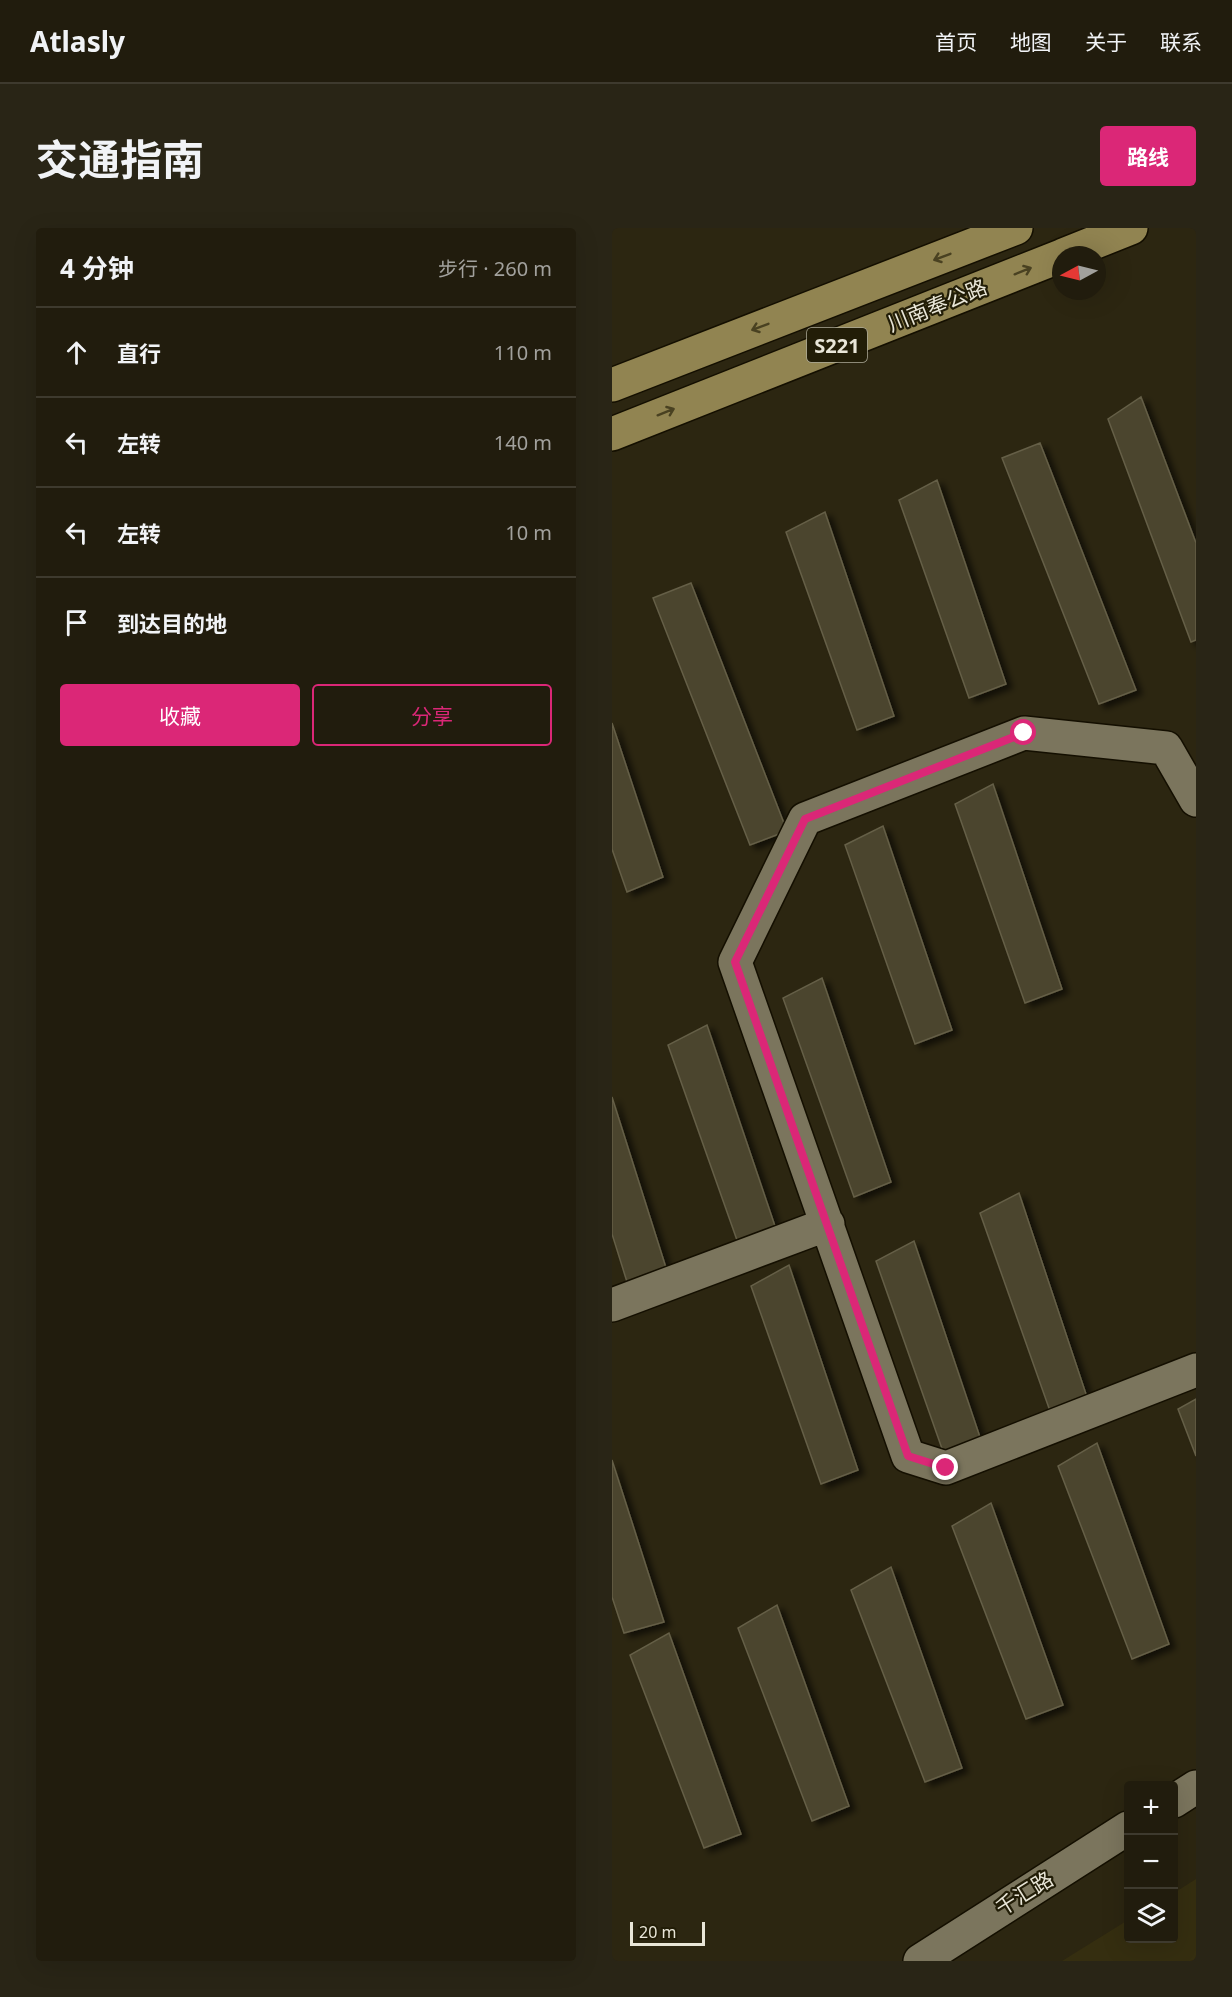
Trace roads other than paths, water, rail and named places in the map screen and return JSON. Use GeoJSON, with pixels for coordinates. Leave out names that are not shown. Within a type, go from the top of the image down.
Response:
{"type":"FeatureCollection","features":[{"type":"Feature","properties":{"kind":"main road","name":"川南奉公路"},"geometry":{"type":"LineString","coordinates":[[612,385],[1016,228]]}},
{"type":"Feature","properties":{"kind":"main road","name":"川南奉公路"},"geometry":{"type":"LineString","coordinates":[[1085,246],[1131,228]]}},
{"type":"Feature","properties":{"kind":"main road","name":"川南奉公路"},"geometry":{"type":"LineString","coordinates":[[612,434],[1052,259]]}},
{"type":"Feature","properties":{"kind":"street"},"geometry":{"type":"LineString","coordinates":[[1196,800],[1166,748],[1024,733],[805,819],[735,962],[908,1456],[946,1468],[1196,1370]]}},
{"type":"Feature","properties":{"kind":"street"},"geometry":{"type":"LineString","coordinates":[[612,1305],[828,1224]]}},
{"type":"Feature","properties":{"kind":"street"},"geometry":{"type":"LineString","coordinates":[[1178,1798],[1196,1787]]}},
{"type":"Feature","properties":{"kind":"street","name":"千汇路"},"geometry":{"type":"LineString","coordinates":[[920,1961],[1124,1830]]}}]}
